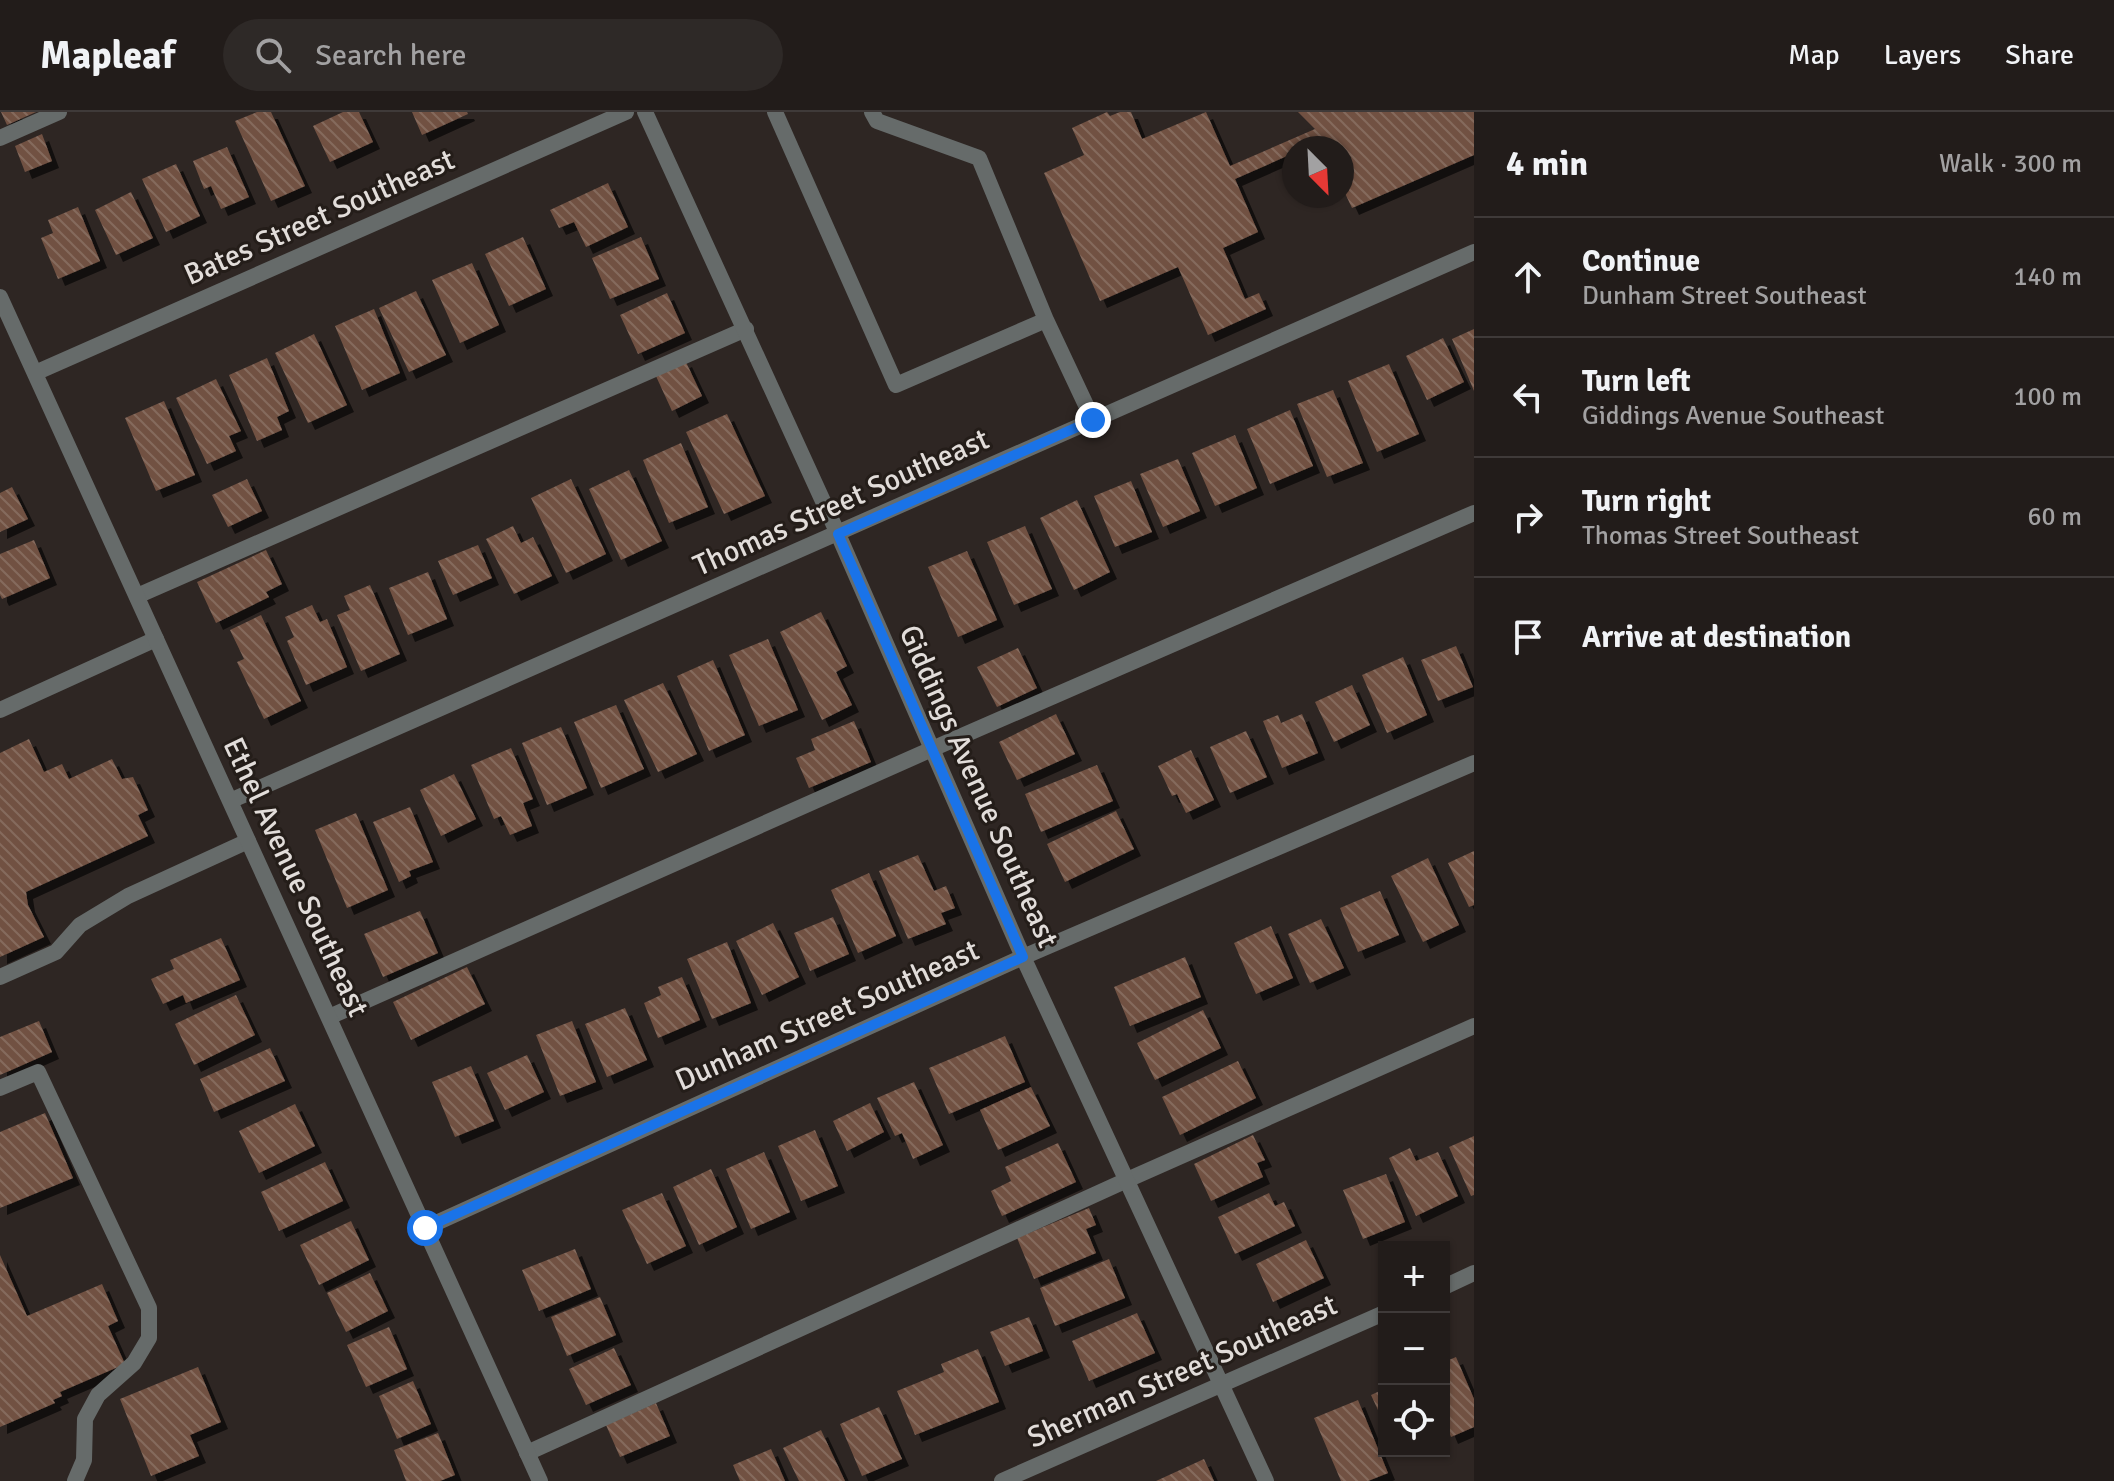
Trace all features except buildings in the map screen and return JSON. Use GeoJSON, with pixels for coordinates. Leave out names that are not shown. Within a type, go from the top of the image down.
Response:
{"type":"FeatureCollection","features":[{"type":"Feature","properties":{"kind":"street"},"geometry":{"type":"LineString","coordinates":[[0,138],[59,112]]}},
{"type":"Feature","properties":{"kind":"street","name":"Bates Street Southeast"},"geometry":{"type":"LineString","coordinates":[[35,373],[626,112]]}},
{"type":"Feature","properties":{"kind":"street","name":"Giddings Avenue Southeast"},"geometry":{"type":"LineString","coordinates":[[645,112],[838,534],[1023,957],[1266,1481]]}},
{"type":"Feature","properties":{"kind":"street"},"geometry":{"type":"LineString","coordinates":[[775,112],[896,385],[1046,320]]}},
{"type":"Feature","properties":{"kind":"street"},"geometry":{"type":"LineString","coordinates":[[872,112],[877,121],[979,158],[1046,320],[1093,420]]}},
{"type":"Feature","properties":{"kind":"street","name":"Thomas Street Southeast"},"geometry":{"type":"LineString","coordinates":[[230,801],[1474,252]]}},
{"type":"Feature","properties":{"kind":"street","name":"Ethel Avenue Southeast"},"geometry":{"type":"LineString","coordinates":[[0,297],[540,1481]]}},
{"type":"Feature","properties":{"kind":"street"},"geometry":{"type":"LineString","coordinates":[[137,596],[746,329]]}},
{"type":"Feature","properties":{"kind":"street"},"geometry":{"type":"LineString","coordinates":[[329,1017],[1474,513]]}},
{"type":"Feature","properties":{"kind":"street"},"geometry":{"type":"LineString","coordinates":[[2,705],[156,639]]}},
{"type":"Feature","properties":{"kind":"street","name":"Dunham Street Southeast"},"geometry":{"type":"LineString","coordinates":[[425,1228],[1023,957],[1474,763]]}},
{"type":"Feature","properties":{"kind":"street"},"geometry":{"type":"LineString","coordinates":[[0,977],[56,952],[80,925],[128,896],[248,841]]}},
{"type":"Feature","properties":{"kind":"street"},"geometry":{"type":"LineString","coordinates":[[527,1453],[1474,1026]]}},
{"type":"Feature","properties":{"kind":"street"},"geometry":{"type":"LineString","coordinates":[[0,1088],[38,1072],[149,1308],[149,1338],[134,1363],[98,1395],[85,1419],[84,1460],[75,1481]]}},
{"type":"Feature","properties":{"kind":"street"},"geometry":{"type":"LineString","coordinates":[[1450,1284],[1474,1273]]}},
{"type":"Feature","properties":{"kind":"street","name":"Sherman Street Southeast"},"geometry":{"type":"LineString","coordinates":[[1002,1481],[1378,1316]]}},
{"type":"Feature","properties":{"kind":"route"},"geometry":{"type":"LineString","coordinates":[[425,1228],[1023,957],[838,534],[1093,420]]}}]}
